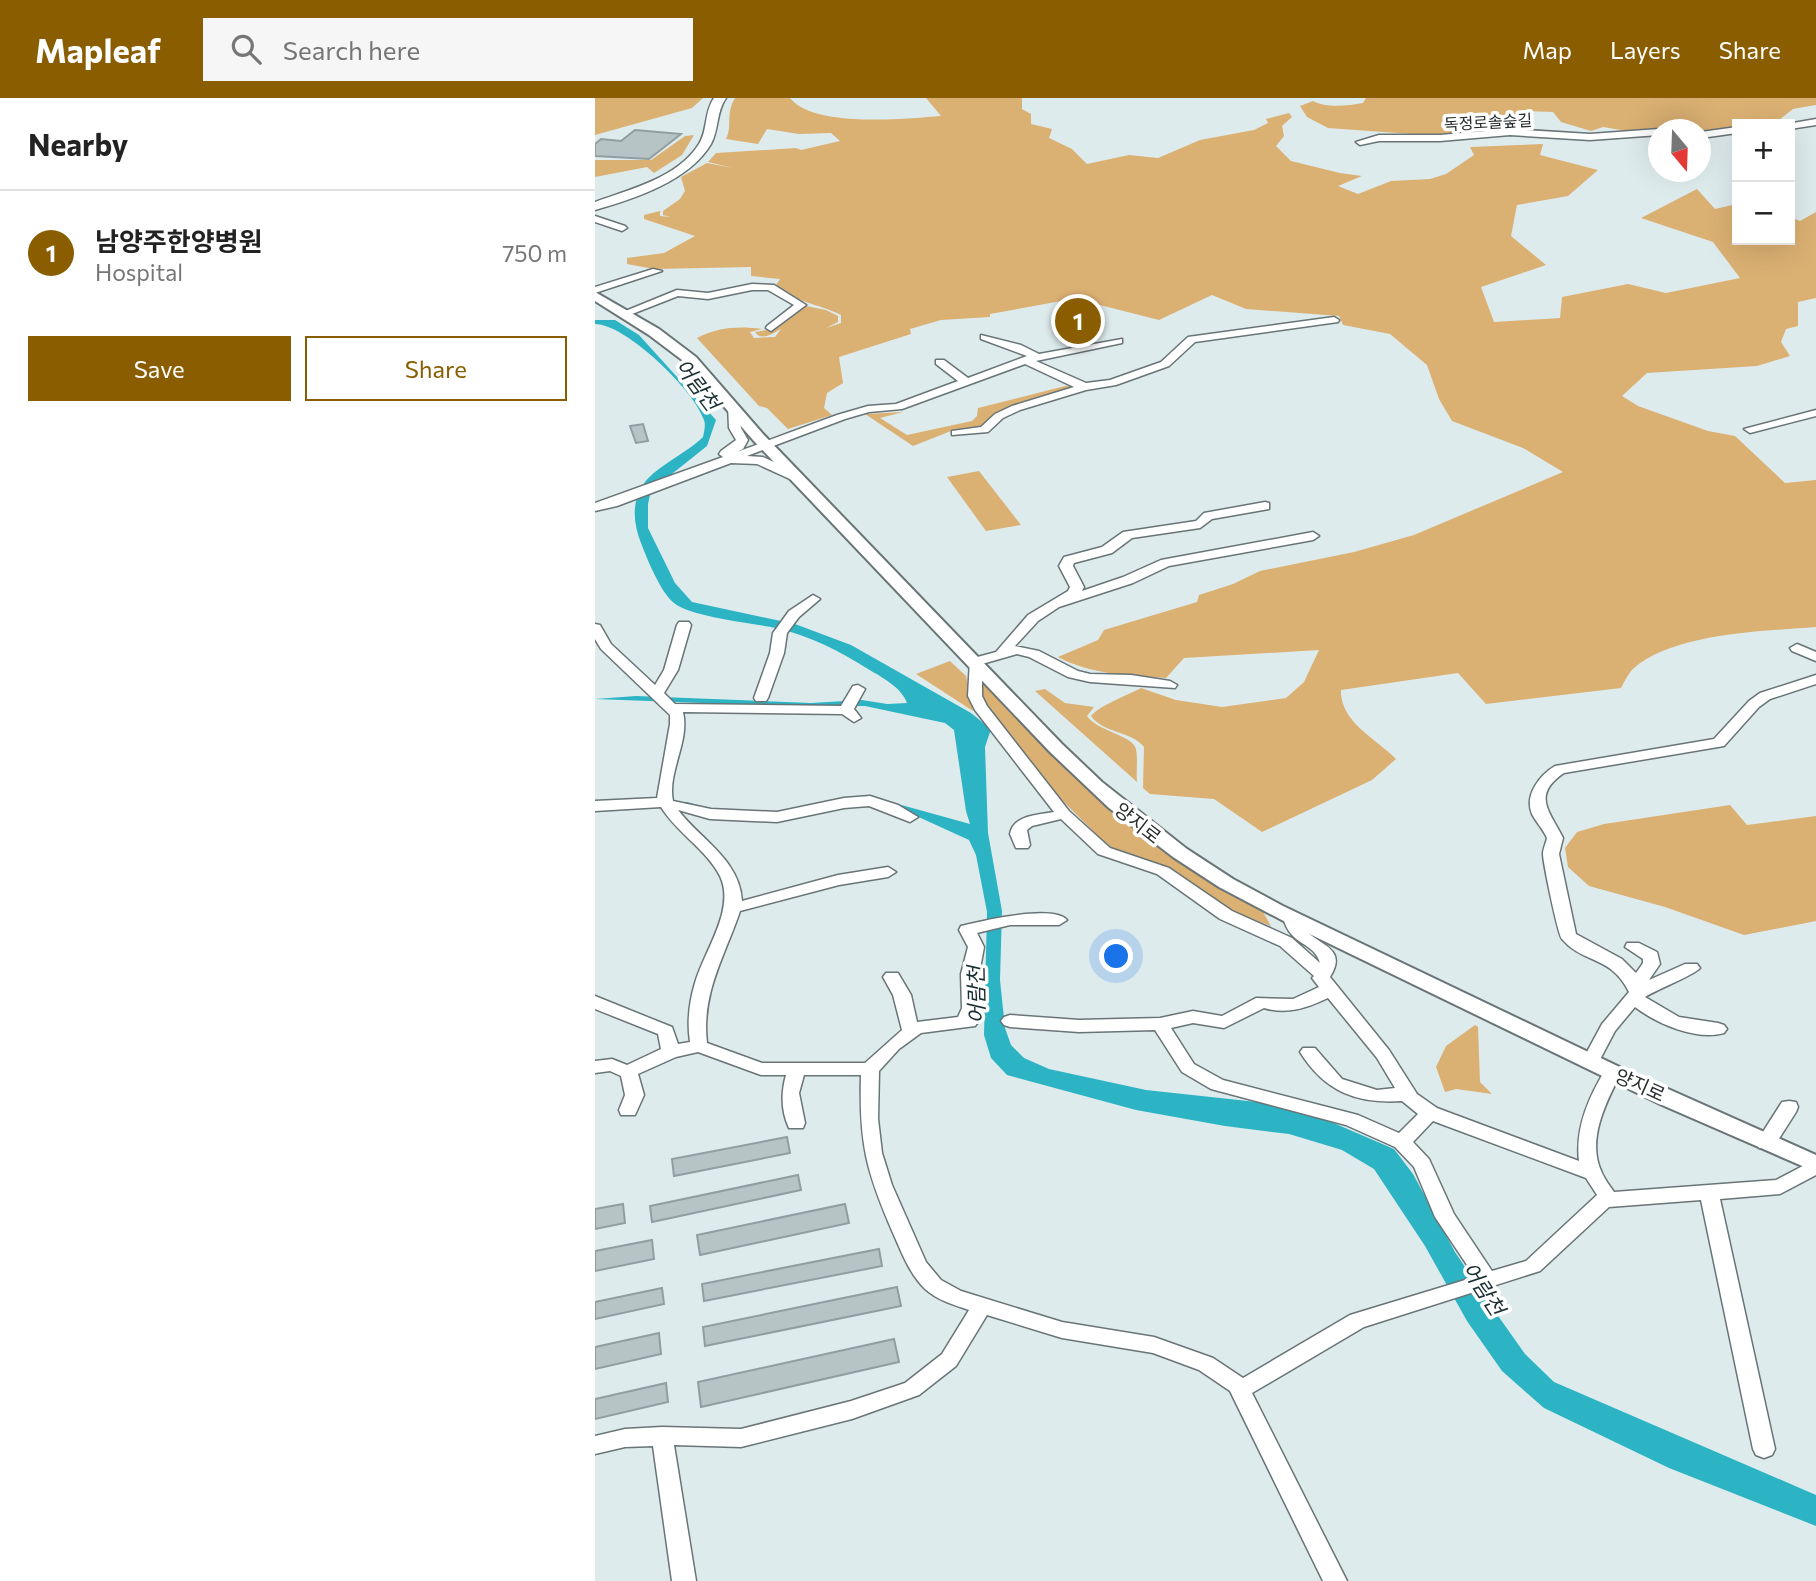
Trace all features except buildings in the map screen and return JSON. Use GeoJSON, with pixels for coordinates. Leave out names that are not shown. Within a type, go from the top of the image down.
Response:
{"type":"FeatureCollection","features":[{"type":"Feature","properties":{"kind":"main road"},"geometry":{"type":"LineString","coordinates":[[595,206],[663,178],[694,159],[709,136],[710,113],[720,98]]}},
{"type":"Feature","properties":{"kind":"street"},"geometry":{"type":"LineString","coordinates":[[1795,125],[1816,122]]}},
{"type":"Feature","properties":{"kind":"street"},"geometry":{"type":"LineString","coordinates":[[1711,134],[1732,131]]}},
{"type":"Feature","properties":{"kind":"street","name":"독정로솔숲길"},"geometry":{"type":"LineString","coordinates":[[1360,142],[1379,138],[1440,138],[1510,132],[1590,137],[1648,133]]}},
{"type":"Feature","properties":{"kind":"street"},"geometry":{"type":"LineString","coordinates":[[595,219],[622,228]]}},
{"type":"Feature","properties":{"kind":"street"},"geometry":{"type":"LineString","coordinates":[[595,290],[657,271]]}},
{"type":"Feature","properties":{"kind":"street"},"geometry":{"type":"LineString","coordinates":[[623,314],[677,293],[708,296],[743,288],[770,287],[801,305],[771,328]]}},
{"type":"Feature","properties":{"kind":"street","name":"양지로"},"geometry":{"type":"LineString","coordinates":[[595,296],[654,332],[691,360],[796,477],[1100,793],[1150,833],[1192,862],[1291,917],[1590,1063],[1816,1165]]}},
{"type":"Feature","properties":{"kind":"street"},"geometry":{"type":"LineString","coordinates":[[956,433],[984,430],[1006,412],[1085,387],[1112,383],[1165,364],[1177,350],[1192,339],[1334,320]]}},
{"type":"Feature","properties":{"kind":"street"},"geometry":{"type":"LineString","coordinates":[[985,337],[1017,347],[1046,372],[1085,387]]}},
{"type":"Feature","properties":{"kind":"street"},"geometry":{"type":"LineString","coordinates":[[595,507],[613,503],[766,444],[868,409],[898,407],[964,380],[1031,359],[1118,341]]}},
{"type":"Feature","properties":{"kind":"street"},"geometry":{"type":"LineString","coordinates":[[940,362],[964,380]]}},
{"type":"Feature","properties":{"kind":"street"},"geometry":{"type":"LineString","coordinates":[[689,473],[742,443],[741,435],[735,428],[732,407]]}},
{"type":"Feature","properties":{"kind":"street"},"geometry":{"type":"LineString","coordinates":[[1749,429],[1816,413]]}},
{"type":"Feature","properties":{"kind":"street"},"geometry":{"type":"LineString","coordinates":[[689,473],[750,458],[796,477]]}},
{"type":"Feature","properties":{"kind":"street"},"geometry":{"type":"LineString","coordinates":[[1002,653],[1033,618],[1073,594],[1077,586],[1066,566],[1069,560],[1107,550],[1128,535],[1200,524],[1208,516],[1265,506]]}},
{"type":"Feature","properties":{"kind":"street"},"geometry":{"type":"LineString","coordinates":[[1054,604],[1128,580],[1165,563],[1313,536]]}},
{"type":"Feature","properties":{"kind":"street"},"geometry":{"type":"LineString","coordinates":[[761,698],[777,653],[780,634],[790,619],[813,599]]}},
{"type":"Feature","properties":{"kind":"street"},"geometry":{"type":"LineString","coordinates":[[662,699],[684,625]]}},
{"type":"Feature","properties":{"kind":"street"},"geometry":{"type":"LineString","coordinates":[[595,628],[606,646],[677,714],[678,722],[664,789],[666,804],[715,855],[733,890],[733,908],[700,990],[695,1022],[699,1046]]}},
{"type":"Feature","properties":{"kind":"street"},"geometry":{"type":"LineString","coordinates":[[1797,648],[1816,657]]}},
{"type":"Feature","properties":{"kind":"street"},"geometry":{"type":"LineString","coordinates":[[1170,685],[1131,679],[1090,678],[1073,674],[1034,654],[1017,650],[975,662],[975,696],[980,707],[1064,814],[1104,851],[1163,871],[1226,915],[1286,942],[1326,981],[1383,1054],[1408,1094],[1430,1113],[1592,1173]]}},
{"type":"Feature","properties":{"kind":"street"},"geometry":{"type":"LineString","coordinates":[[1718,1029],[1676,1025],[1656,1016],[1636,992],[1617,962],[1576,944],[1568,936],[1551,854],[1555,838],[1538,810],[1540,794],[1547,776],[1560,769],[1719,743],[1754,704],[1765,696],[1816,679]]}},
{"type":"Feature","properties":{"kind":"street"},"geometry":{"type":"LineString","coordinates":[[662,699],[853,704]]}},
{"type":"Feature","properties":{"kind":"street"},"geometry":{"type":"LineString","coordinates":[[595,806],[666,804],[710,814],[777,817],[844,803],[870,802],[893,808],[910,817]]}},
{"type":"Feature","properties":{"kind":"street"},"geometry":{"type":"LineString","coordinates":[[1022,845],[1019,828],[1027,822],[1064,814]]}},
{"type":"Feature","properties":{"kind":"street"},"geometry":{"type":"LineString","coordinates":[[733,908],[838,880],[888,872]]}},
{"type":"Feature","properties":{"kind":"street"},"geometry":{"type":"LineString","coordinates":[[1010,1021],[1079,1026],[1160,1024],[1193,1017],[1224,1022],[1262,1002],[1274,1006],[1305,1002],[1326,981],[1328,959],[1323,951],[1294,930],[1291,917]]}},
{"type":"Feature","properties":{"kind":"street"},"geometry":{"type":"LineString","coordinates":[[1059,919],[1010,920],[967,930],[976,947],[970,974],[971,1009],[966,1023],[916,1028],[893,1045],[870,1069],[869,1119],[873,1153],[882,1185],[918,1266],[934,1285],[954,1297],[1062,1330],[1154,1345],[1206,1364],[1242,1388]]}},
{"type":"Feature","properties":{"kind":"street"},"geometry":{"type":"LineString","coordinates":[[1590,1063],[1608,1028],[1636,992],[1652,964],[1651,956],[1633,947]]}},
{"type":"Feature","properties":{"kind":"street"},"geometry":{"type":"LineString","coordinates":[[1636,992],[1667,976],[1691,968]]}},
{"type":"Feature","properties":{"kind":"street"},"geometry":{"type":"LineString","coordinates":[[892,977],[902,995],[911,1032]]}},
{"type":"Feature","properties":{"kind":"street"},"geometry":{"type":"LineString","coordinates":[[595,1002],[666,1031],[671,1052]]}},
{"type":"Feature","properties":{"kind":"street"},"geometry":{"type":"LineString","coordinates":[[1160,1024],[1188,1068],[1217,1085],[1351,1120],[1402,1142],[1422,1164],[1445,1217],[1487,1279]]}},
{"type":"Feature","properties":{"kind":"street"},"geometry":{"type":"LineString","coordinates":[[627,1071],[671,1052],[699,1046],[761,1069],[870,1069]]}},
{"type":"Feature","properties":{"kind":"street"},"geometry":{"type":"LineString","coordinates":[[1309,1052],[1336,1083],[1377,1096],[1408,1094]]}},
{"type":"Feature","properties":{"kind":"street"},"geometry":{"type":"LineString","coordinates":[[595,1067],[612,1065],[627,1071],[635,1086],[636,1096],[628,1110]]}},
{"type":"Feature","properties":{"kind":"street"},"geometry":{"type":"LineString","coordinates":[[796,1070],[790,1093],[796,1123]]}},
{"type":"Feature","properties":{"kind":"street"},"geometry":{"type":"LineString","coordinates":[[1609,1199],[1592,1173],[1587,1158],[1592,1113],[1612,1073]]}},
{"type":"Feature","properties":{"kind":"street"},"geometry":{"type":"LineString","coordinates":[[1766,1143],[1789,1107]]}},
{"type":"Feature","properties":{"kind":"street"},"geometry":{"type":"LineString","coordinates":[[1402,1142],[1417,1123],[1430,1113]]}},
{"type":"Feature","properties":{"kind":"street"},"geometry":{"type":"LineString","coordinates":[[1242,1388],[1357,1321],[1533,1266],[1604,1200],[1780,1187],[1816,1165]]}},
{"type":"Feature","properties":{"kind":"street"},"geometry":{"type":"LineString","coordinates":[[1709,1193],[1764,1449]]}},
{"type":"Feature","properties":{"kind":"street"},"geometry":{"type":"LineString","coordinates":[[595,1445],[625,1438],[662,1436],[741,1438],[839,1413],[912,1389],[949,1360],[982,1306]]}},
{"type":"Feature","properties":{"kind":"street"},"geometry":{"type":"LineString","coordinates":[[1242,1388],[1240,1390],[1335,1581]]}},
{"type":"Feature","properties":{"kind":"street"},"geometry":{"type":"LineString","coordinates":[[662,1436],[684,1581]]}},
{"type":"Feature","properties":{"kind":"shaded area"},"geometry":{"type":"Polygon","coordinates":[[[595,98],[703,98],[692,108],[595,135],[595,98]]]}},
{"type":"Feature","properties":{"kind":"shaded area"},"geometry":{"type":"Polygon","coordinates":[[[735,98],[790,98],[802,108],[819,114],[839,118],[883,120],[941,116],[926,98],[1022,98],[1022,109],[1031,114],[1031,124],[1052,129],[1049,138],[1072,149],[1087,164],[1129,155],[1158,158],[1200,140],[1254,130],[1268,123],[1266,119],[1289,113],[1292,117],[1282,126],[1284,136],[1276,146],[1291,161],[1362,176],[1338,186],[1358,194],[1391,181],[1430,179],[1446,174],[1474,155],[1470,147],[1543,144],[1540,155],[1598,170],[1568,196],[1517,205],[1511,236],[1546,265],[1481,287],[1494,322],[1560,318],[1562,297],[1628,284],[1666,293],[1740,278],[1713,242],[1641,218],[1697,189],[1715,209],[1732,205],[1732,245],[1795,245],[1795,219],[1800,221],[1816,212],[1816,298],[1798,302],[1798,326],[1786,329],[1781,342],[1790,356],[1757,366],[1647,373],[1622,396],[1638,406],[1708,431],[1735,436],[1785,483],[1816,480],[1816,627],[1720,636],[1671,648],[1650,657],[1633,669],[1621,688],[1486,704],[1458,673],[1341,690],[1342,701],[1352,720],[1396,759],[1372,780],[1262,832],[1214,799],[1150,794],[1143,788],[1144,747],[1132,738],[1096,722],[1091,716],[1095,712],[1141,688],[1176,700],[1222,707],[1286,698],[1304,682],[1319,650],[1184,658],[1166,678],[1097,671],[1058,657],[1098,640],[1104,630],[1197,602],[1199,595],[1233,584],[1260,571],[1354,552],[1414,535],[1563,472],[1523,448],[1452,421],[1439,399],[1427,365],[1390,334],[1343,325],[1339,316],[1246,309],[1212,295],[1159,320],[1092,303],[1083,297],[990,314],[990,317],[941,320],[910,329],[911,334],[839,357],[843,383],[827,393],[824,408],[832,415],[788,429],[767,408],[759,406],[697,338],[737,328],[762,329],[750,332],[754,338],[775,337],[781,329],[764,336],[755,332],[773,329],[796,310],[806,306],[826,310],[838,316],[838,322],[826,328],[841,323],[841,315],[783,291],[776,285],[780,279],[751,276],[751,267],[654,269],[627,264],[627,258],[664,253],[695,236],[644,219],[644,215],[660,211],[660,216],[670,217],[663,215],[663,211],[680,199],[685,191],[681,177],[707,163],[733,168],[708,162],[716,153],[796,148],[801,150],[840,141],[831,133],[799,134],[767,129],[758,144],[726,139],[730,110],[735,98]]]}},
{"type":"Feature","properties":{"kind":"shaded area"},"geometry":{"type":"Polygon","coordinates":[[[1366,98],[1816,98],[1816,105],[1793,109],[1780,119],[1732,119],[1732,128],[1711,131],[1711,119],[1648,119],[1648,130],[1603,127],[1591,131],[1561,122],[1553,112],[1524,111],[1515,129],[1439,136],[1328,128],[1307,117],[1300,106],[1313,101],[1330,106],[1363,103],[1366,98]]]}},
{"type":"Feature","properties":{"kind":"shaded area"},"geometry":{"type":"Polygon","coordinates":[[[694,135],[682,155],[654,173],[647,167],[595,177],[595,160],[651,160],[685,136],[694,135]]]}},
{"type":"Feature","properties":{"kind":"shaded area"},"geometry":{"type":"Polygon","coordinates":[[[1073,384],[1075,388],[1001,411],[980,428],[951,431],[913,446],[865,414],[903,412],[880,418],[907,435],[972,421],[977,416],[978,408],[1073,384]]]}},
{"type":"Feature","properties":{"kind":"shaded area"},"geometry":{"type":"Polygon","coordinates":[[[979,471],[1021,525],[986,531],[947,477],[979,471]]]}},
{"type":"Feature","properties":{"kind":"shaded area"},"geometry":{"type":"Polygon","coordinates":[[[950,661],[966,676],[973,711],[916,674],[950,661]]]}},
{"type":"Feature","properties":{"kind":"shaded area"},"geometry":{"type":"Polygon","coordinates":[[[981,681],[1115,814],[1186,864],[1262,910],[1271,926],[1218,906],[1184,877],[1166,868],[1110,848],[1062,800],[984,703],[981,681]]]}},
{"type":"Feature","properties":{"kind":"shaded area"},"geometry":{"type":"Polygon","coordinates":[[[1045,689],[1065,703],[1094,707],[1087,716],[1092,721],[1134,744],[1137,753],[1137,782],[1035,691],[1045,689]]]}},
{"type":"Feature","properties":{"kind":"shaded area"},"geometry":{"type":"Polygon","coordinates":[[[1730,805],[1747,825],[1816,816],[1816,921],[1744,935],[1665,907],[1589,886],[1568,867],[1565,848],[1577,832],[1604,824],[1730,805]]]}},
{"type":"Feature","properties":{"kind":"shaded area"},"geometry":{"type":"Polygon","coordinates":[[[1475,1025],[1478,1027],[1480,1082],[1492,1094],[1456,1089],[1445,1092],[1436,1067],[1446,1046],[1475,1025]]]}},
{"type":"Feature","properties":{"kind":"water"},"geometry":{"type":"Polygon","coordinates":[[[595,320],[615,320],[639,335],[716,420],[707,446],[658,485],[650,495],[648,504],[648,528],[675,583],[692,602],[795,624],[851,645],[971,713],[991,729],[985,747],[988,833],[1002,911],[1000,980],[1005,1028],[1011,1045],[1024,1058],[1049,1069],[1146,1090],[1257,1102],[1315,1115],[1394,1149],[1413,1174],[1455,1252],[1489,1303],[1525,1354],[1554,1382],[1816,1495],[1816,1526],[1669,1468],[1544,1408],[1502,1371],[1467,1321],[1425,1246],[1374,1169],[1342,1150],[1289,1134],[1136,1110],[1007,1075],[991,1058],[984,1035],[987,912],[976,855],[969,840],[890,804],[791,812],[722,813],[671,803],[687,802],[712,809],[774,812],[844,798],[869,796],[970,824],[954,730],[945,723],[865,706],[595,699],[636,696],[811,703],[862,700],[887,704],[907,703],[891,683],[824,645],[776,628],[694,612],[674,603],[664,592],[636,528],[635,504],[640,489],[650,476],[703,437],[705,422],[688,393],[658,361],[624,335],[595,324],[595,320]]]}},
{"type":"Feature","properties":{"kind":"place","name":"남양주한양병원"},"geometry":{"type":"Point","coordinates":[1078,321]}},
{"type":"Feature","properties":{"kind":"water label","name":"어람천"},"geometry":{"type":"Point","coordinates":[697,385]}},
{"type":"Feature","properties":{"kind":"water label","name":"어람천"},"geometry":{"type":"Point","coordinates":[977,995]}},
{"type":"Feature","properties":{"kind":"water label","name":"어람천"},"geometry":{"type":"Point","coordinates":[1483,1289]}}]}
